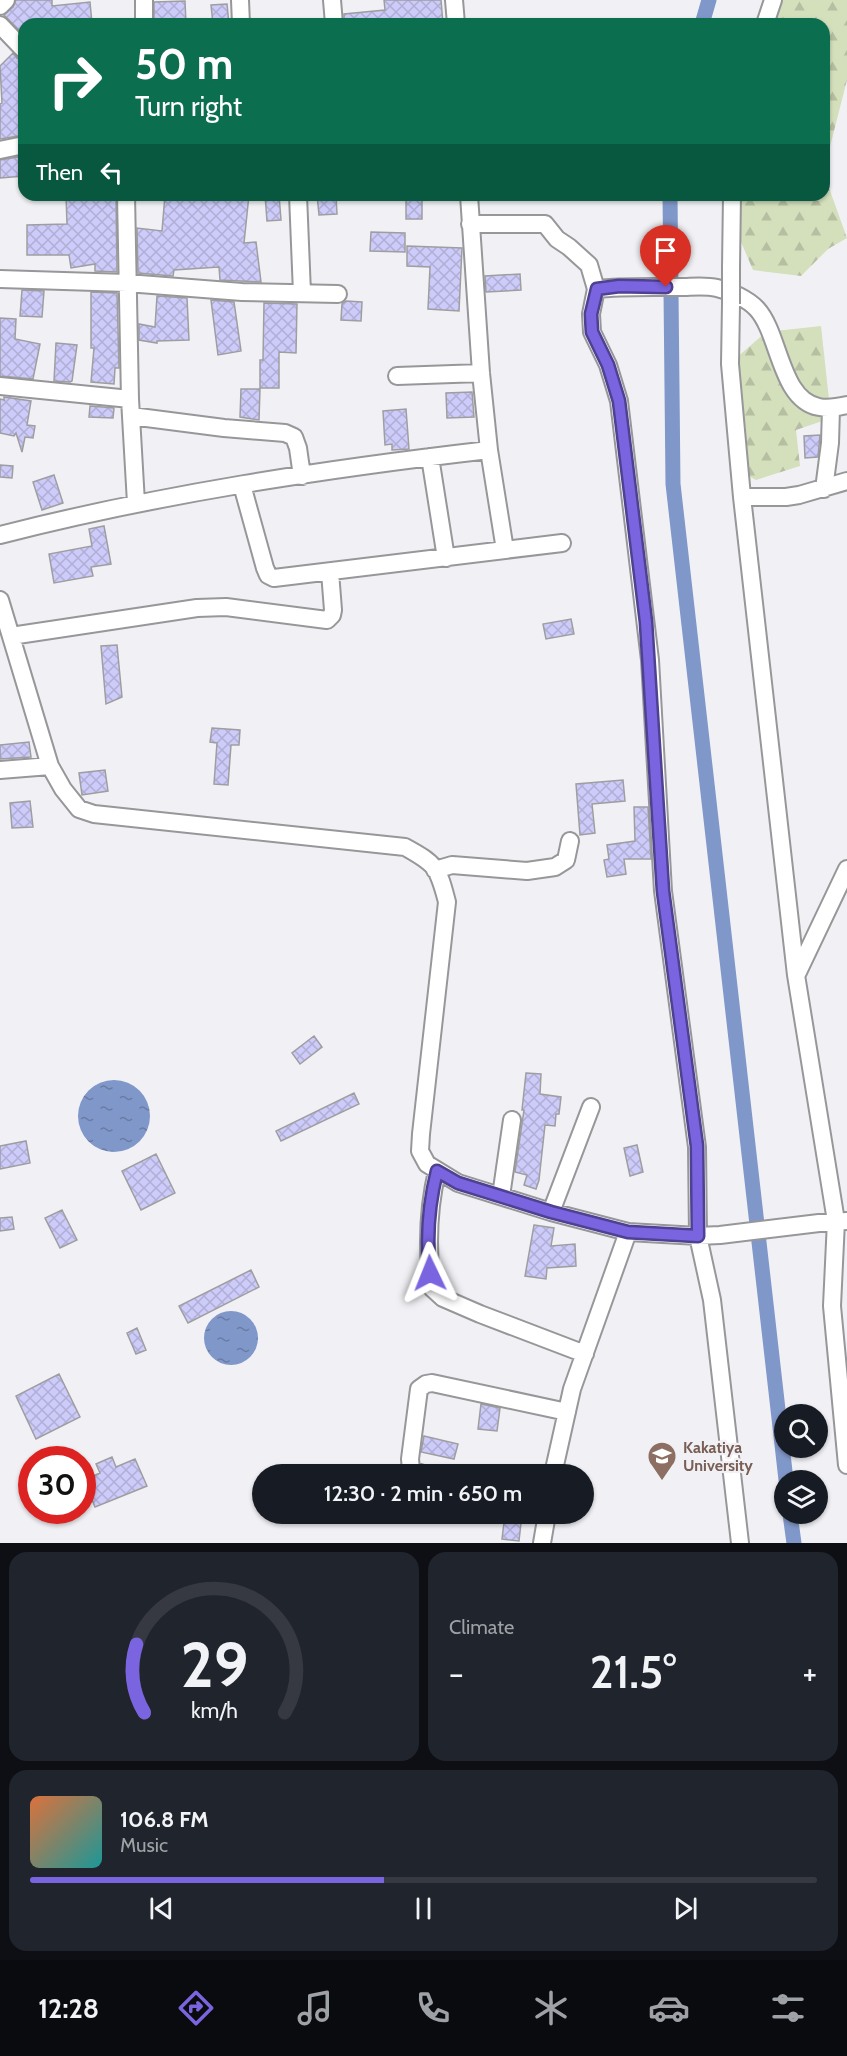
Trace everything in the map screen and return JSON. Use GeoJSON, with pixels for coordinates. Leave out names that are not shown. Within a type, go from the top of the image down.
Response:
{"type":"FeatureCollection","features":[{"type":"Feature","properties":{"kind":"street"},"geometry":{"type":"LineString","coordinates":[[0,6],[6,0]]}},
{"type":"Feature","properties":{"kind":"street"},"geometry":{"type":"LineString","coordinates":[[144,0],[144,18]]}},
{"type":"Feature","properties":{"kind":"street"},"geometry":{"type":"LineString","coordinates":[[240,0],[241,18]]}},
{"type":"Feature","properties":{"kind":"street"},"geometry":{"type":"LineString","coordinates":[[332,0],[334,18]]}},
{"type":"Feature","properties":{"kind":"street"},"geometry":{"type":"LineString","coordinates":[[454,0],[456,18]]}},
{"type":"Feature","properties":{"kind":"street"},"geometry":{"type":"LineString","coordinates":[[767,18],[773,0]]}},
{"type":"Feature","properties":{"kind":"street"},"geometry":{"type":"LineString","coordinates":[[0,25],[18,44]]}},
{"type":"Feature","properties":{"kind":"street"},"geometry":{"type":"LineString","coordinates":[[0,150],[18,147]]}},
{"type":"Feature","properties":{"kind":"street"},"geometry":{"type":"LineString","coordinates":[[126,201],[131,408],[136,503]]}},
{"type":"Feature","properties":{"kind":"street"},"geometry":{"type":"LineString","coordinates":[[298,201],[302,293]]}},
{"type":"Feature","properties":{"kind":"street"},"geometry":{"type":"LineString","coordinates":[[469,201],[481,373],[489,450],[506,550]]}},
{"type":"Feature","properties":{"kind":"street"},"geometry":{"type":"LineString","coordinates":[[732,201],[730,364],[742,497],[796,975],[842,1221],[832,1306],[847,1465]]}},
{"type":"Feature","properties":{"kind":"street"},"geometry":{"type":"LineString","coordinates":[[470,225],[545,224],[557,239],[589,265],[597,289],[591,314],[592,332],[608,365],[619,401],[646,622],[663,891],[697,1146],[698,1236],[712,1300],[740,1543]]}},
{"type":"Feature","properties":{"kind":"street"},"geometry":{"type":"LineString","coordinates":[[0,279],[128,283],[242,292],[338,294]]}},
{"type":"Feature","properties":{"kind":"street"},"geometry":{"type":"LineString","coordinates":[[597,289],[619,286],[712,287],[738,296],[757,309],[766,322],[788,379],[795,390],[813,406],[839,407],[830,443],[824,489]]}},
{"type":"Feature","properties":{"kind":"street"},"geometry":{"type":"LineString","coordinates":[[398,376],[481,373]]}},
{"type":"Feature","properties":{"kind":"street"},"geometry":{"type":"LineString","coordinates":[[0,386],[131,408],[224,428],[285,433],[294,437],[302,476]]}},
{"type":"Feature","properties":{"kind":"street"},"geometry":{"type":"LineString","coordinates":[[830,443],[847,442]]}},
{"type":"Feature","properties":{"kind":"street"},"geometry":{"type":"LineString","coordinates":[[0,535],[136,503],[242,485],[489,450]]}},
{"type":"Feature","properties":{"kind":"street"},"geometry":{"type":"LineString","coordinates":[[430,457],[446,558]]}},
{"type":"Feature","properties":{"kind":"street"},"geometry":{"type":"LineString","coordinates":[[742,497],[786,497],[824,489],[847,481]]}},
{"type":"Feature","properties":{"kind":"street"},"geometry":{"type":"LineString","coordinates":[[242,485],[265,568],[268,575],[274,578],[562,543]]}},
{"type":"Feature","properties":{"kind":"street"},"geometry":{"type":"LineString","coordinates":[[11,636],[216,607],[327,620],[333,610],[330,572]]}},
{"type":"Feature","properties":{"kind":"street"},"geometry":{"type":"LineString","coordinates":[[0,600],[50,766],[63,789],[80,809],[94,814],[405,847],[429,860],[441,878],[447,902],[420,1151],[427,1164],[458,1183],[551,1212],[628,1232],[698,1236],[842,1221]]}},
{"type":"Feature","properties":{"kind":"street"},"geometry":{"type":"LineString","coordinates":[[0,770],[50,766]]}},
{"type":"Feature","properties":{"kind":"street"},"geometry":{"type":"LineString","coordinates":[[435,870],[452,865],[527,871],[555,867],[566,860],[570,841]]}},
{"type":"Feature","properties":{"kind":"street"},"geometry":{"type":"LineString","coordinates":[[796,975],[839,900],[847,869]]}},
{"type":"Feature","properties":{"kind":"street"},"geometry":{"type":"LineString","coordinates":[[551,1212],[591,1107]]}},
{"type":"Feature","properties":{"kind":"street"},"geometry":{"type":"LineString","coordinates":[[501,1196],[512,1119]]}},
{"type":"Feature","properties":{"kind":"street"},"geometry":{"type":"LineString","coordinates":[[437,1171],[431,1197],[428,1258],[432,1288],[443,1298],[585,1354]]}},
{"type":"Feature","properties":{"kind":"street"},"geometry":{"type":"LineString","coordinates":[[555,1464],[572,1389],[628,1232]]}},
{"type":"Feature","properties":{"kind":"street"},"geometry":{"type":"LineString","coordinates":[[410,1464],[419,1389],[426,1383],[567,1412]]}},
{"type":"Feature","properties":{"kind":"street"},"geometry":{"type":"LineString","coordinates":[[542,1543],[545,1524]]}},
{"type":"Feature","properties":{"kind":"green space"},"geometry":{"type":"Polygon","coordinates":[[[779,0],[847,0],[847,80],[830,147],[830,18],[774,18],[779,0]]]}},
{"type":"Feature","properties":{"kind":"green space"},"geometry":{"type":"Polygon","coordinates":[[[830,191],[847,238],[828,249],[801,276],[753,270],[735,228],[737,201],[830,201],[830,191]]]}},
{"type":"Feature","properties":{"kind":"green space"},"geometry":{"type":"Polygon","coordinates":[[[821,326],[831,418],[796,430],[800,466],[756,480],[745,474],[746,431],[735,359],[766,332],[821,326]]]}},
{"type":"Feature","properties":{"kind":"water"},"geometry":{"type":"Polygon","coordinates":[[[114,1080],[134,1086],[144,1096],[150,1116],[144,1136],[134,1146],[114,1152],[94,1146],[84,1136],[78,1116],[84,1096],[94,1086],[114,1080]]]}},
{"type":"Feature","properties":{"kind":"water"},"geometry":{"type":"Polygon","coordinates":[[[226,1311],[236,1311],[250,1319],[256,1328],[258,1338],[256,1348],[250,1357],[236,1365],[226,1365],[209,1353],[204,1343],[204,1333],[216,1316],[226,1311]]]}},
{"type":"Feature","properties":{"kind":"building"},"geometry":{"type":"Polygon","coordinates":[[[16,0],[52,0],[52,6],[90,2],[91,18],[18,18],[18,29],[4,15],[13,7],[16,0]]]}},
{"type":"Feature","properties":{"kind":"building"},"geometry":{"type":"Polygon","coordinates":[[[384,0],[441,0],[442,18],[344,18],[344,14],[385,10],[384,0]]]}},
{"type":"Feature","properties":{"kind":"building"},"geometry":{"type":"Polygon","coordinates":[[[185,1],[186,18],[154,18],[154,2],[185,1]]]}},
{"type":"Feature","properties":{"kind":"building"},"geometry":{"type":"Polygon","coordinates":[[[227,4],[228,18],[212,18],[211,5],[227,4]]]}},
{"type":"Feature","properties":{"kind":"building"},"geometry":{"type":"Polygon","coordinates":[[[13,53],[18,58],[18,136],[0,139],[0,104],[2,103],[0,66],[13,53]]]}},
{"type":"Feature","properties":{"kind":"building"},"geometry":{"type":"Polygon","coordinates":[[[18,157],[18,176],[0,178],[0,160],[18,157]]]}},
{"type":"Feature","properties":{"kind":"building"},"geometry":{"type":"Polygon","coordinates":[[[66,201],[116,201],[117,272],[95,271],[95,264],[71,268],[69,255],[27,255],[27,225],[67,224],[66,201]]]}},
{"type":"Feature","properties":{"kind":"building"},"geometry":{"type":"Polygon","coordinates":[[[164,201],[248,201],[244,243],[256,242],[261,282],[220,280],[219,267],[174,270],[173,276],[138,273],[137,228],[162,231],[164,201]]]}},
{"type":"Feature","properties":{"kind":"building"},"geometry":{"type":"Polygon","coordinates":[[[265,201],[279,201],[281,220],[267,221],[265,201]]]}},
{"type":"Feature","properties":{"kind":"building"},"geometry":{"type":"Polygon","coordinates":[[[318,201],[336,201],[337,214],[319,215],[318,201]]]}},
{"type":"Feature","properties":{"kind":"building"},"geometry":{"type":"Polygon","coordinates":[[[406,201],[422,201],[422,219],[406,219],[406,201]]]}},
{"type":"Feature","properties":{"kind":"building"},"geometry":{"type":"Polygon","coordinates":[[[371,232],[405,233],[405,252],[370,251],[371,232]]]}},
{"type":"Feature","properties":{"kind":"building"},"geometry":{"type":"Polygon","coordinates":[[[407,246],[462,248],[459,311],[428,309],[430,267],[407,266],[407,246]]]}},
{"type":"Feature","properties":{"kind":"building"},"geometry":{"type":"Polygon","coordinates":[[[520,274],[521,290],[486,292],[485,276],[520,274]]]}},
{"type":"Feature","properties":{"kind":"building"},"geometry":{"type":"Polygon","coordinates":[[[22,290],[44,291],[42,317],[20,316],[22,290]]]}},
{"type":"Feature","properties":{"kind":"building"},"geometry":{"type":"Polygon","coordinates":[[[91,292],[117,293],[119,368],[115,368],[114,384],[91,382],[94,348],[91,348],[91,292]]]}},
{"type":"Feature","properties":{"kind":"building"},"geometry":{"type":"Polygon","coordinates":[[[157,296],[187,298],[189,340],[157,341],[157,343],[139,340],[139,324],[155,327],[157,296]]]}},
{"type":"Feature","properties":{"kind":"building"},"geometry":{"type":"Polygon","coordinates":[[[211,300],[234,302],[241,351],[218,355],[211,300]]]}},
{"type":"Feature","properties":{"kind":"building"},"geometry":{"type":"Polygon","coordinates":[[[346,301],[362,302],[361,321],[341,320],[342,304],[346,301]]]}},
{"type":"Feature","properties":{"kind":"building"},"geometry":{"type":"Polygon","coordinates":[[[264,303],[297,304],[296,353],[279,352],[279,388],[260,388],[264,303]]]}},
{"type":"Feature","properties":{"kind":"building"},"geometry":{"type":"Polygon","coordinates":[[[0,318],[16,319],[15,339],[40,344],[33,379],[0,376],[0,318]]]}},
{"type":"Feature","properties":{"kind":"building"},"geometry":{"type":"Polygon","coordinates":[[[56,343],[77,345],[70,382],[54,381],[56,343]]]}},
{"type":"Feature","properties":{"kind":"building"},"geometry":{"type":"Polygon","coordinates":[[[241,389],[260,389],[259,420],[240,417],[241,389]]]}},
{"type":"Feature","properties":{"kind":"building"},"geometry":{"type":"Polygon","coordinates":[[[472,392],[474,417],[447,418],[446,393],[472,392]]]}},
{"type":"Feature","properties":{"kind":"building"},"geometry":{"type":"Polygon","coordinates":[[[4,397],[31,401],[27,425],[35,426],[33,438],[25,437],[22,452],[16,433],[14,436],[0,433],[0,399],[4,400],[4,397]]]}},
{"type":"Feature","properties":{"kind":"building"},"geometry":{"type":"Polygon","coordinates":[[[90,406],[114,408],[113,418],[89,417],[90,406]]]}},
{"type":"Feature","properties":{"kind":"building"},"geometry":{"type":"Polygon","coordinates":[[[406,409],[409,449],[392,450],[392,444],[385,445],[383,411],[406,409]]]}},
{"type":"Feature","properties":{"kind":"building"},"geometry":{"type":"Polygon","coordinates":[[[820,435],[818,457],[805,458],[804,436],[820,435]]]}},
{"type":"Feature","properties":{"kind":"building"},"geometry":{"type":"Polygon","coordinates":[[[0,465],[13,466],[12,478],[0,477],[0,465]]]}},
{"type":"Feature","properties":{"kind":"building"},"geometry":{"type":"Polygon","coordinates":[[[54,475],[63,503],[42,510],[33,482],[54,475]]]}},
{"type":"Feature","properties":{"kind":"building"},"geometry":{"type":"Polygon","coordinates":[[[104,526],[111,564],[91,567],[93,576],[54,583],[49,554],[92,546],[89,529],[104,526]]]}},
{"type":"Feature","properties":{"kind":"building"},"geometry":{"type":"Polygon","coordinates":[[[571,619],[574,634],[546,639],[543,624],[571,619]]]}},
{"type":"Feature","properties":{"kind":"building"},"geometry":{"type":"Polygon","coordinates":[[[117,645],[122,697],[106,704],[101,646],[117,645]]]}},
{"type":"Feature","properties":{"kind":"building"},"geometry":{"type":"Polygon","coordinates":[[[212,728],[240,730],[239,745],[231,745],[228,785],[214,784],[217,743],[210,742],[212,728]]]}},
{"type":"Feature","properties":{"kind":"building"},"geometry":{"type":"Polygon","coordinates":[[[29,742],[31,757],[0,759],[0,745],[29,742]]]}},
{"type":"Feature","properties":{"kind":"building"},"geometry":{"type":"Polygon","coordinates":[[[105,770],[108,791],[82,795],[79,773],[105,770]]]}},
{"type":"Feature","properties":{"kind":"building"},"geometry":{"type":"Polygon","coordinates":[[[623,780],[625,801],[592,804],[595,833],[580,835],[576,784],[623,780]]]}},
{"type":"Feature","properties":{"kind":"building"},"geometry":{"type":"Polygon","coordinates":[[[30,801],[33,827],[12,828],[10,803],[30,801]]]}},
{"type":"Feature","properties":{"kind":"building"},"geometry":{"type":"Polygon","coordinates":[[[634,807],[648,807],[651,859],[624,859],[626,874],[607,877],[604,860],[609,859],[607,845],[635,841],[634,807]]]}},
{"type":"Feature","properties":{"kind":"building"},"geometry":{"type":"Polygon","coordinates":[[[314,1036],[322,1047],[300,1064],[292,1053],[314,1036]]]}},
{"type":"Feature","properties":{"kind":"building"},"geometry":{"type":"Polygon","coordinates":[[[526,1073],[541,1074],[540,1094],[561,1097],[555,1126],[545,1125],[536,1189],[524,1185],[527,1175],[515,1172],[524,1110],[522,1110],[526,1073]]]}},
{"type":"Feature","properties":{"kind":"building"},"geometry":{"type":"Polygon","coordinates":[[[354,1093],[359,1104],[281,1141],[276,1131],[354,1093]]]}},
{"type":"Feature","properties":{"kind":"building"},"geometry":{"type":"Polygon","coordinates":[[[26,1141],[30,1163],[0,1169],[0,1146],[26,1141]]]}},
{"type":"Feature","properties":{"kind":"building"},"geometry":{"type":"Polygon","coordinates":[[[637,1145],[643,1172],[630,1176],[624,1148],[637,1145]]]}},
{"type":"Feature","properties":{"kind":"building"},"geometry":{"type":"Polygon","coordinates":[[[156,1154],[175,1193],[141,1210],[122,1171],[156,1154]]]}},
{"type":"Feature","properties":{"kind":"building"},"geometry":{"type":"Polygon","coordinates":[[[62,1210],[77,1240],[60,1248],[45,1218],[62,1210]]]}},
{"type":"Feature","properties":{"kind":"building"},"geometry":{"type":"Polygon","coordinates":[[[12,1217],[14,1229],[0,1231],[0,1218],[12,1217]]]}},
{"type":"Feature","properties":{"kind":"building"},"geometry":{"type":"Polygon","coordinates":[[[534,1225],[554,1228],[551,1246],[575,1244],[576,1266],[547,1268],[546,1279],[525,1276],[534,1225]]]}},
{"type":"Feature","properties":{"kind":"building"},"geometry":{"type":"Polygon","coordinates":[[[251,1270],[259,1287],[188,1323],[179,1306],[251,1270]]]}},
{"type":"Feature","properties":{"kind":"building"},"geometry":{"type":"Polygon","coordinates":[[[137,1328],[146,1350],[136,1354],[127,1333],[137,1328]]]}},
{"type":"Feature","properties":{"kind":"building"},"geometry":{"type":"Polygon","coordinates":[[[59,1374],[80,1417],[36,1439],[16,1396],[59,1374]]]}},
{"type":"Feature","properties":{"kind":"building"},"geometry":{"type":"Polygon","coordinates":[[[481,1404],[500,1408],[497,1431],[478,1429],[481,1404]]]}},
{"type":"Feature","properties":{"kind":"building"},"geometry":{"type":"Polygon","coordinates":[[[424,1436],[458,1444],[454,1459],[421,1452],[424,1436]]]}},
{"type":"Feature","properties":{"kind":"building"},"geometry":{"type":"Polygon","coordinates":[[[112,1457],[116,1467],[135,1459],[147,1486],[96,1507],[96,1475],[100,1473],[96,1464],[112,1457]]]}},
{"type":"Feature","properties":{"kind":"building"},"geometry":{"type":"Polygon","coordinates":[[[504,1524],[521,1524],[519,1541],[502,1539],[504,1524]]]}},
{"type":"Feature","properties":{"kind":"waterway"},"geometry":{"type":"LineString","coordinates":[[704,18],[709,0]]}},
{"type":"Feature","properties":{"kind":"waterway"},"geometry":{"type":"LineString","coordinates":[[670,201],[673,484],[785,1470]]}},
{"type":"Feature","properties":{"kind":"waterway"},"geometry":{"type":"LineString","coordinates":[[791,1524],[794,1543]]}},
{"type":"Feature","properties":{"kind":"place","name":"Kakatiya University"},"geometry":{"type":"Point","coordinates":[662,1482]}},
{"type":"Feature","properties":{"kind":"route"},"geometry":{"type":"LineString","coordinates":[[430,1273],[428,1258],[431,1197],[437,1171],[458,1183],[551,1212],[628,1232],[698,1236],[697,1146],[663,891],[646,622],[619,401],[608,365],[592,332],[591,322],[597,289],[619,286],[666,287]]}}]}
